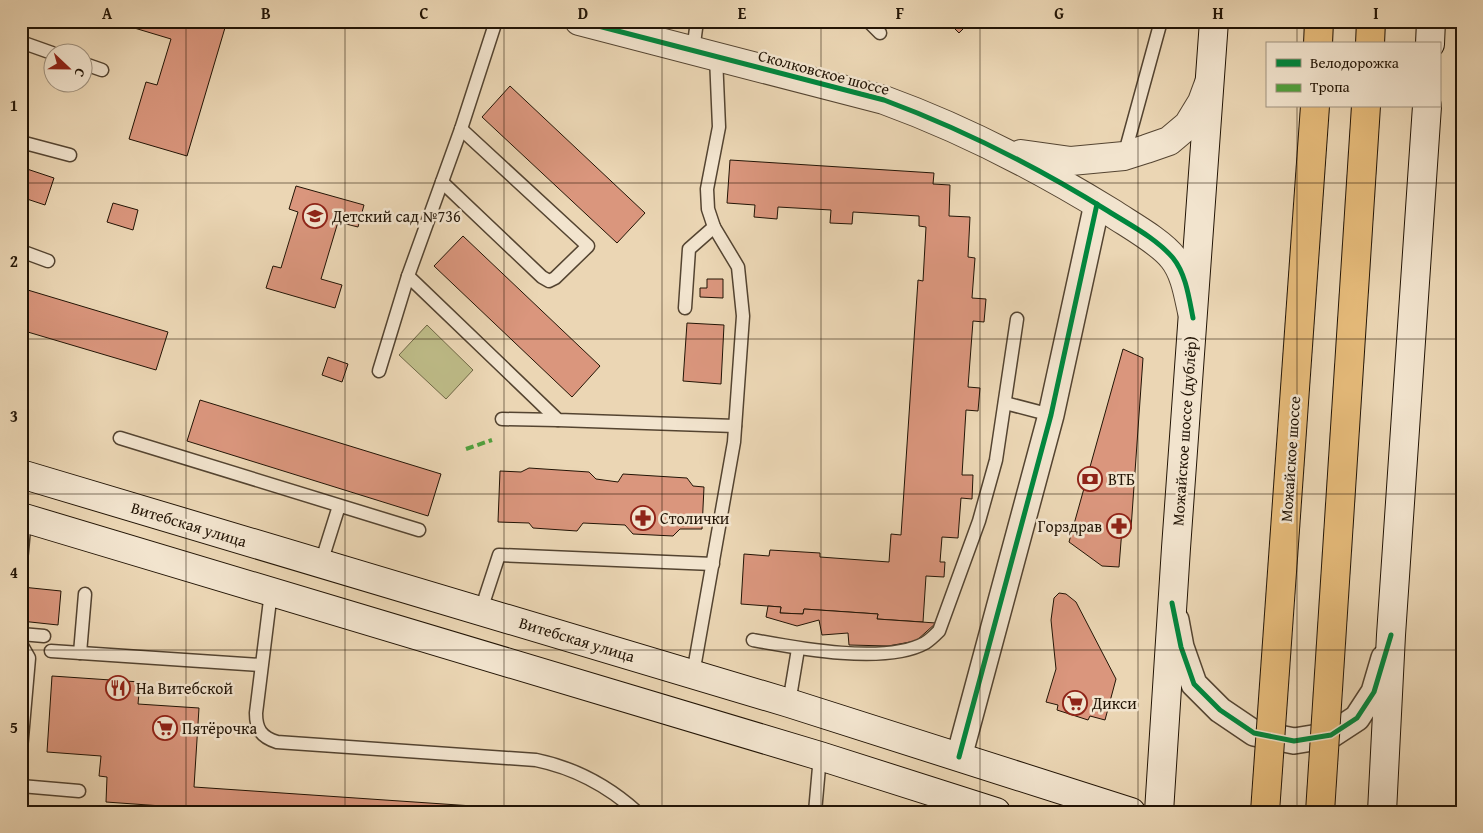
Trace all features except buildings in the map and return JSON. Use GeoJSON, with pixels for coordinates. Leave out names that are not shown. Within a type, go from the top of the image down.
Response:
{"type":"FeatureCollection","features":[{"type":"Feature","properties":{"kind":"main road","name":"Сколковское шоссе"},"geometry":{"type":"LineString","coordinates":[[579,21],[884,100],[924,114],[1002,151],[1097,204],[1148,236],[1173,258],[1186,283],[1193,318]]}},
{"type":"Feature","properties":{"kind":"main road","name":"Можайское шоссе (дублёр)"},"geometry":{"type":"LineString","coordinates":[[1159,812],[1172,603],[1214,21]]}},
{"type":"Feature","properties":{"kind":"main road"},"geometry":{"type":"LineString","coordinates":[[1318,42],[1320,21]]}},
{"type":"Feature","properties":{"kind":"main road"},"geometry":{"type":"LineString","coordinates":[[1370,42],[1371,21]]}},
{"type":"Feature","properties":{"kind":"main road"},"geometry":{"type":"LineString","coordinates":[[1430,42],[1431,21]]}},
{"type":"Feature","properties":{"kind":"main road","name":"Сколковское шоссе"},"geometry":{"type":"LineString","coordinates":[[1002,151],[1071,161],[1124,156],[1169,141],[1188,125],[1202,102],[1209,84]]}},
{"type":"Feature","properties":{"kind":"main road","name":"Можайское шоссе"},"geometry":{"type":"LineString","coordinates":[[1265,812],[1315,108]]}},
{"type":"Feature","properties":{"kind":"main road"},"geometry":{"type":"LineString","coordinates":[[1320,812],[1366,108]]}},
{"type":"Feature","properties":{"kind":"main road"},"geometry":{"type":"LineString","coordinates":[[1382,812],[1391,635],[1428,108]]}},
{"type":"Feature","properties":{"kind":"main road","name":"Витебская улица"},"geometry":{"type":"LineString","coordinates":[[21,474],[789,703],[1131,812]]}},
{"type":"Feature","properties":{"kind":"main road"},"geometry":{"type":"LineString","coordinates":[[23,517],[820,756],[947,804],[996,812]]}},
{"type":"Feature","properties":{"kind":"street"},"geometry":{"type":"LineString","coordinates":[[959,757],[1051,415],[1097,204]]}},
{"type":"Feature","properties":{"kind":"street"},"geometry":{"type":"LineString","coordinates":[[1172,603],[1181,647],[1194,684],[1220,710],[1254,733],[1294,741],[1331,736],[1357,718],[1374,692],[1391,635]]}},
{"type":"Feature","properties":{"kind":"lane"},"geometry":{"type":"LineString","coordinates":[[379,371],[408,276],[461,129],[496,21]]}},
{"type":"Feature","properties":{"kind":"lane"},"geometry":{"type":"LineString","coordinates":[[693,674],[734,442],[743,316],[738,267],[714,227],[708,209],[707,189],[719,127],[698,21]]}},
{"type":"Feature","properties":{"kind":"lane"},"geometry":{"type":"LineString","coordinates":[[868,21],[880,33]]}},
{"type":"Feature","properties":{"kind":"lane"},"geometry":{"type":"LineString","coordinates":[[1124,156],[1161,21]]}},
{"type":"Feature","properties":{"kind":"lane"},"geometry":{"type":"LineString","coordinates":[[21,42],[42,49]]}},
{"type":"Feature","properties":{"kind":"lane"},"geometry":{"type":"LineString","coordinates":[[92,66],[102,70]]}},
{"type":"Feature","properties":{"kind":"lane"},"geometry":{"type":"LineString","coordinates":[[442,182],[542,277],[549,281],[555,278],[588,246],[461,129]]}},
{"type":"Feature","properties":{"kind":"lane"},"geometry":{"type":"LineString","coordinates":[[21,142],[70,155]]}},
{"type":"Feature","properties":{"kind":"lane"},"geometry":{"type":"LineString","coordinates":[[685,308],[689,249],[714,227]]}},
{"type":"Feature","properties":{"kind":"lane"},"geometry":{"type":"LineString","coordinates":[[21,251],[48,261]]}},
{"type":"Feature","properties":{"kind":"lane"},"geometry":{"type":"LineString","coordinates":[[408,276],[558,420]]}},
{"type":"Feature","properties":{"kind":"lane"},"geometry":{"type":"LineString","coordinates":[[753,640],[798,649],[846,653],[907,650],[926,643],[940,631],[979,521],[996,460],[1017,318]]}},
{"type":"Feature","properties":{"kind":"lane"},"geometry":{"type":"LineString","coordinates":[[1005,403],[1051,415]]}},
{"type":"Feature","properties":{"kind":"lane"},"geometry":{"type":"LineString","coordinates":[[502,419],[735,426]]}},
{"type":"Feature","properties":{"kind":"lane"},"geometry":{"type":"LineString","coordinates":[[120,438],[419,530]]}},
{"type":"Feature","properties":{"kind":"lane"},"geometry":{"type":"LineString","coordinates":[[321,563],[339,506]]}},
{"type":"Feature","properties":{"kind":"lane"},"geometry":{"type":"LineString","coordinates":[[21,561],[23,517]]}},
{"type":"Feature","properties":{"kind":"lane"},"geometry":{"type":"LineString","coordinates":[[481,610],[499,555],[713,564]]}},
{"type":"Feature","properties":{"kind":"lane"},"geometry":{"type":"LineString","coordinates":[[271,592],[256,724],[260,733],[267,739],[277,742],[536,760],[568,768],[600,783],[637,812]]}},
{"type":"Feature","properties":{"kind":"lane"},"geometry":{"type":"LineString","coordinates":[[80,653],[85,594]]}},
{"type":"Feature","properties":{"kind":"lane"},"geometry":{"type":"LineString","coordinates":[[21,634],[44,636]]}},
{"type":"Feature","properties":{"kind":"lane"},"geometry":{"type":"LineString","coordinates":[[21,644],[29,658],[21,749]]}},
{"type":"Feature","properties":{"kind":"lane"},"geometry":{"type":"LineString","coordinates":[[789,703],[798,649]]}},
{"type":"Feature","properties":{"kind":"lane"},"geometry":{"type":"LineString","coordinates":[[51,651],[262,665]]}},
{"type":"Feature","properties":{"kind":"lane"},"geometry":{"type":"LineString","coordinates":[[815,812],[820,756]]}},
{"type":"Feature","properties":{"kind":"lane"},"geometry":{"type":"LineString","coordinates":[[21,786],[79,791]]}},
{"type":"Feature","properties":{"kind":"shaded area"},"geometry":{"type":"Polygon","coordinates":[[[427,325],[473,370],[446,399],[399,355],[427,325]]]}},
{"type":"Feature","properties":{"kind":"marked path"},"geometry":{"type":"LineString","coordinates":[[466,449],[492,440]]}},
{"type":"Feature","properties":{"kind":"cycle path"},"geometry":{"type":"LineString","coordinates":[[579,21],[884,100],[942,123],[999,150],[1081,195],[1159,244],[1173,258],[1181,271],[1193,318]]}},
{"type":"Feature","properties":{"kind":"cycle path"},"geometry":{"type":"LineString","coordinates":[[959,757],[1051,415],[1097,204]]}},
{"type":"Feature","properties":{"kind":"cycle path"},"geometry":{"type":"LineString","coordinates":[[1172,603],[1181,647],[1194,684],[1220,710],[1254,733],[1294,741],[1331,735],[1357,718],[1374,692],[1391,635]]}},
{"type":"Feature","properties":{"kind":"place","name":"Детский сад №736"},"geometry":{"type":"Point","coordinates":[315,216]}},
{"type":"Feature","properties":{"kind":"place","name":"ВТБ"},"geometry":{"type":"Point","coordinates":[1090,479]}},
{"type":"Feature","properties":{"kind":"place","name":"Столички"},"geometry":{"type":"Point","coordinates":[643,518]}},
{"type":"Feature","properties":{"kind":"place","name":"Горздрав"},"geometry":{"type":"Point","coordinates":[1119,526]}},
{"type":"Feature","properties":{"kind":"place","name":"На Витебской"},"geometry":{"type":"Point","coordinates":[118,688]}},
{"type":"Feature","properties":{"kind":"place","name":"Дикси"},"geometry":{"type":"Point","coordinates":[1075,703]}},
{"type":"Feature","properties":{"kind":"place","name":"Пятёрочка"},"geometry":{"type":"Point","coordinates":[165,728]}}]}
